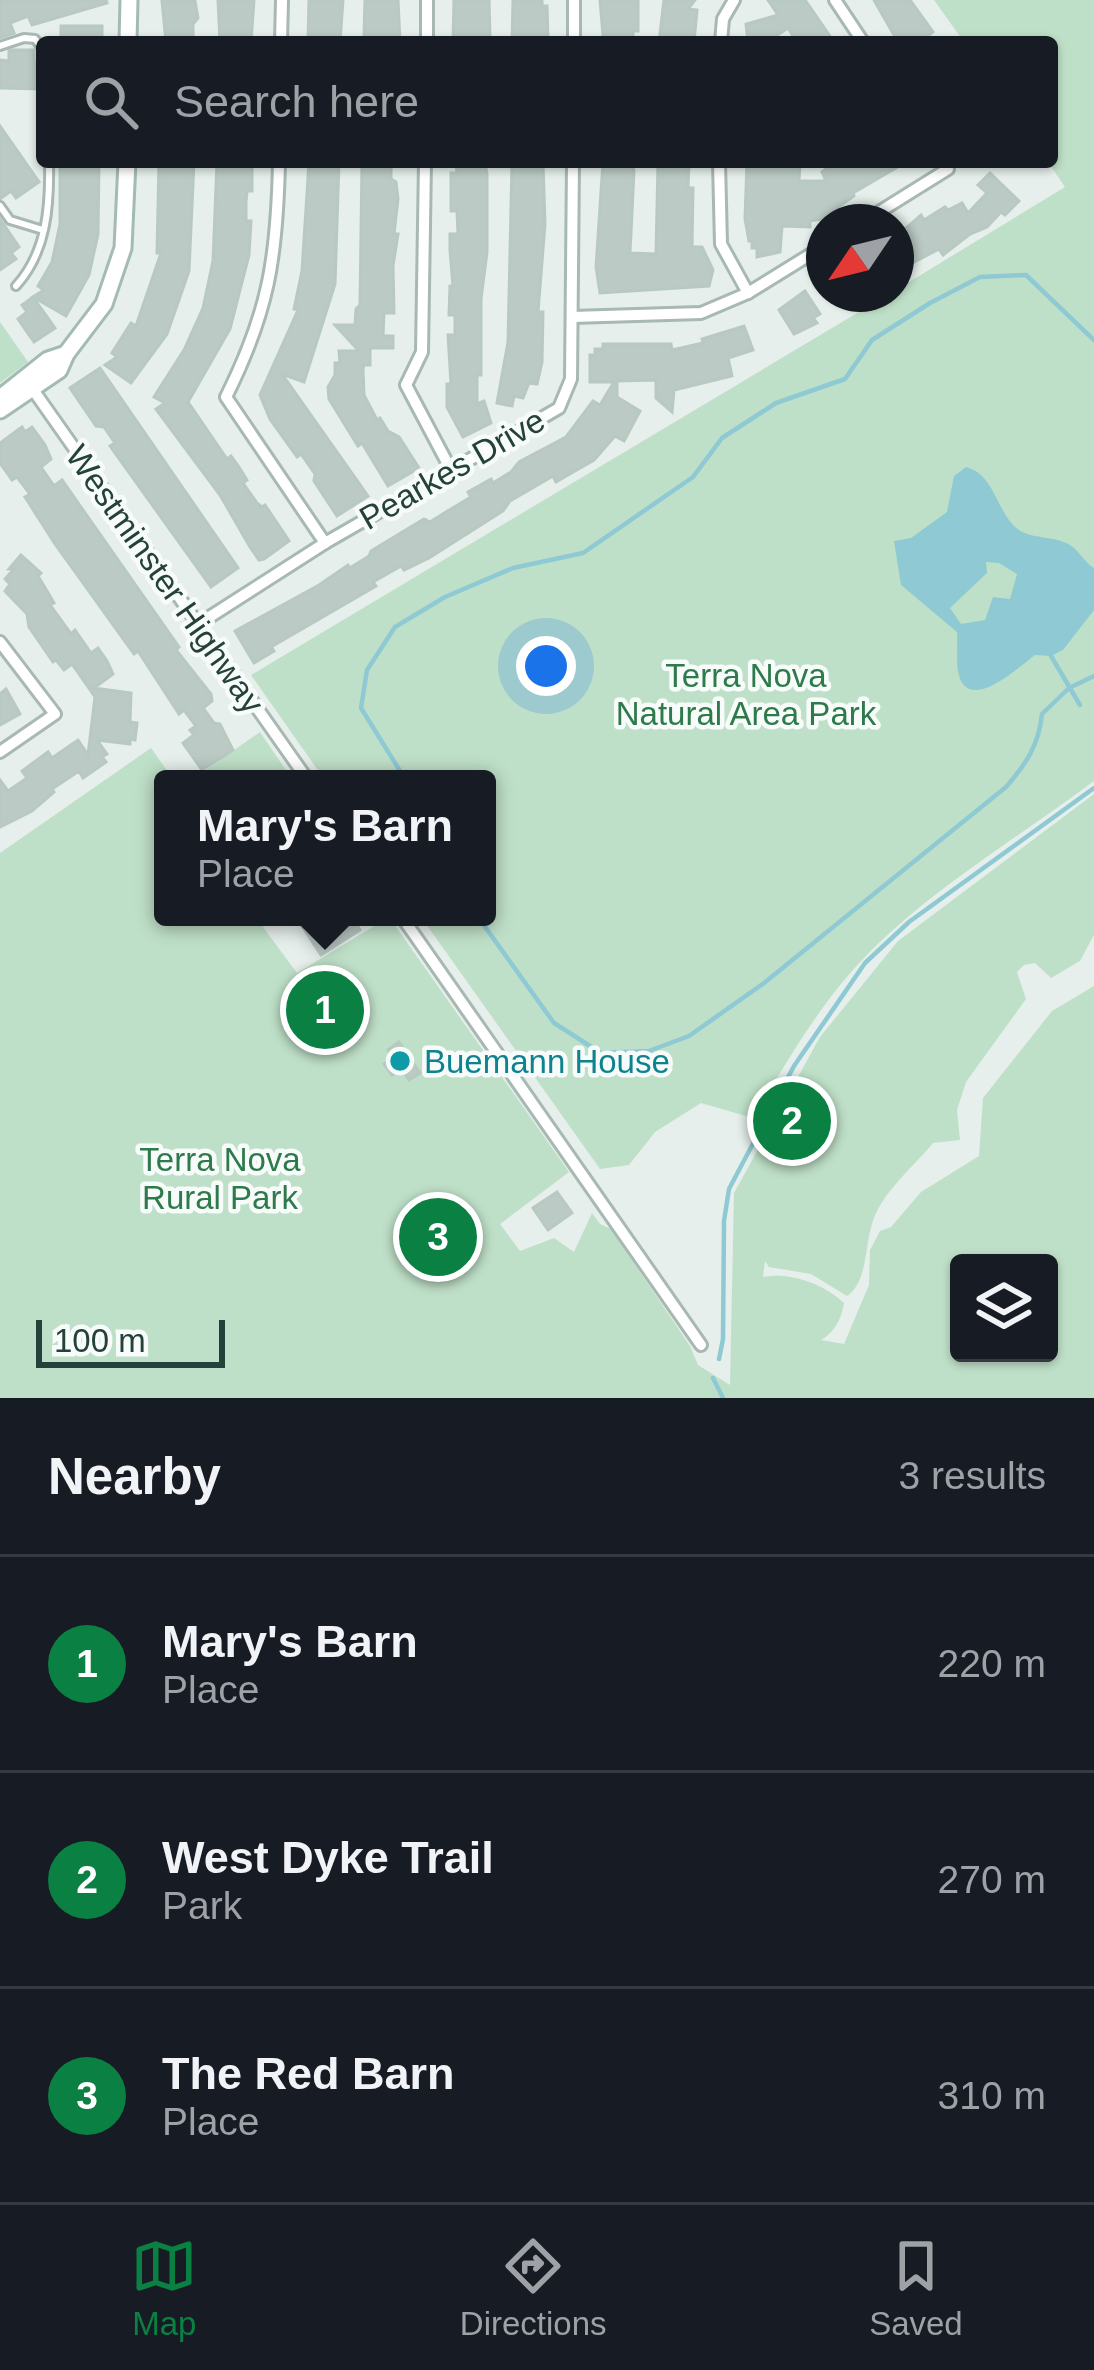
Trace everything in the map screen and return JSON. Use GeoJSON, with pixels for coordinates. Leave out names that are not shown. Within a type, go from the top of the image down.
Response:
{"type":"FeatureCollection","features":[{"type":"Feature","properties":{"kind":"street"},"geometry":{"type":"LineString","coordinates":[[128,36],[129,0]]}},
{"type":"Feature","properties":{"kind":"street"},"geometry":{"type":"LineString","coordinates":[[281,36],[282,0]]}},
{"type":"Feature","properties":{"kind":"street"},"geometry":{"type":"LineString","coordinates":[[427,36],[428,0]]}},
{"type":"Feature","properties":{"kind":"street"},"geometry":{"type":"LineString","coordinates":[[574,0],[574,36]]}},
{"type":"Feature","properties":{"kind":"street"},"geometry":{"type":"LineString","coordinates":[[722,36],[723,19],[734,0]]}},
{"type":"Feature","properties":{"kind":"street"},"geometry":{"type":"LineString","coordinates":[[835,0],[859,36]]}},
{"type":"Feature","properties":{"kind":"street"},"geometry":{"type":"LineString","coordinates":[[0,410],[48,360],[66,354],[104,304],[119,266],[126,228],[127,168]]}},
{"type":"Feature","properties":{"kind":"street"},"geometry":{"type":"LineString","coordinates":[[279,168],[272,278],[250,350],[226,397],[325,543]]}},
{"type":"Feature","properties":{"kind":"street"},"geometry":{"type":"LineString","coordinates":[[425,168],[422,352],[406,385],[451,470]]}},
{"type":"Feature","properties":{"kind":"street","name":"Pearkes Drive"},"geometry":{"type":"LineString","coordinates":[[197,625],[325,543],[559,409],[571,380],[573,168]]}},
{"type":"Feature","properties":{"kind":"street"},"geometry":{"type":"LineString","coordinates":[[719,168],[721,244],[748,293]]}},
{"type":"Feature","properties":{"kind":"street"},"geometry":{"type":"LineString","coordinates":[[892,204],[947,168]]}},
{"type":"Feature","properties":{"kind":"street"},"geometry":{"type":"LineString","coordinates":[[572,316],[688,315],[722,306],[806,257]]}},
{"type":"Feature","properties":{"kind":"street"},"geometry":{"type":"LineString","coordinates":[[0,398],[28,384]]}},
{"type":"Feature","properties":{"kind":"street","name":"Westminster Highway"},"geometry":{"type":"LineString","coordinates":[[28,384],[301,770]]}},
{"type":"Feature","properties":{"kind":"street"},"geometry":{"type":"LineString","coordinates":[[0,642],[55,714],[0,752]]}},
{"type":"Feature","properties":{"kind":"street"},"geometry":{"type":"LineString","coordinates":[[408,926],[701,1346]]}},
{"type":"Feature","properties":{"kind":"lane"},"geometry":{"type":"LineString","coordinates":[[0,46],[23,38],[36,40]]}},
{"type":"Feature","properties":{"kind":"lane"},"geometry":{"type":"LineString","coordinates":[[16,286],[29,272],[50,211],[49,168]]}},
{"type":"Feature","properties":{"kind":"lane"},"geometry":{"type":"LineString","coordinates":[[0,206],[10,220],[43,230]]}},
{"type":"Feature","properties":{"kind":"green space","name":"Terra Nova Natural Area Park"},"geometry":{"type":"Polygon","coordinates":[[[934,0],[1094,0],[1094,781],[946,886],[865,957],[818,1014],[753,1118],[701,1103],[655,1132],[629,1165],[600,1169],[427,926],[496,926],[496,770],[318,770],[251,675],[859,312],[914,312],[914,279],[1065,187],[1052,168],[1058,168],[1058,36],[960,36],[934,0]]]}},
{"type":"Feature","properties":{"kind":"green space"},"geometry":{"type":"Polygon","coordinates":[[[0,322],[28,362],[0,383],[0,322]]]}},
{"type":"Feature","properties":{"kind":"green space"},"geometry":{"type":"Polygon","coordinates":[[[260,732],[286,770],[206,770],[260,732]]]}},
{"type":"Feature","properties":{"kind":"green space","name":"Terra Nova Rural Park"},"geometry":{"type":"Polygon","coordinates":[[[151,748],[167,770],[154,770],[154,926],[264,926],[297,973],[374,926],[395,926],[569,1172],[500,1224],[520,1251],[554,1238],[574,1252],[592,1213],[611,1229],[698,1365],[730,1385],[734,1193],[820,1037],[898,941],[1094,794],[1094,935],[1080,961],[1051,978],[1035,963],[1017,972],[1026,999],[966,1082],[957,1110],[960,1140],[933,1143],[885,1198],[871,1228],[859,1281],[847,1296],[811,1274],[769,1267],[765,1261],[763,1277],[795,1278],[836,1296],[844,1303],[841,1314],[821,1340],[844,1344],[869,1285],[870,1250],[880,1231],[891,1227],[921,1192],[979,1156],[983,1098],[1052,1011],[1094,986],[1094,1398],[0,1398],[0,853],[151,748]]]}},
{"type":"Feature","properties":{"kind":"water"},"geometry":{"type":"Polygon","coordinates":[[[966,467],[975,471],[1019,530],[1070,545],[1094,568],[1094,610],[1063,650],[1051,656],[1035,655],[982,689],[971,690],[963,684],[957,666],[957,632],[901,585],[894,541],[911,538],[947,512],[954,476],[966,467]],[[986,562],[987,573],[950,608],[961,624],[985,620],[993,597],[1010,599],[1017,574],[999,563],[986,562]]]}},
{"type":"Feature","properties":{"kind":"building"},"geometry":{"type":"Polygon","coordinates":[[[0,0],[107,3],[32,25],[28,16],[10,23],[14,33],[0,38],[0,0]]]}},
{"type":"Feature","properties":{"kind":"building"},"geometry":{"type":"Polygon","coordinates":[[[218,0],[254,0],[251,36],[220,36],[218,0]]]}},
{"type":"Feature","properties":{"kind":"building"},"geometry":{"type":"Polygon","coordinates":[[[309,0],[343,0],[340,36],[308,36],[309,0]]]}},
{"type":"Feature","properties":{"kind":"building"},"geometry":{"type":"Polygon","coordinates":[[[365,0],[398,0],[400,36],[364,36],[365,0]]]}},
{"type":"Feature","properties":{"kind":"building"},"geometry":{"type":"Polygon","coordinates":[[[454,0],[489,0],[490,36],[453,36],[454,0]]]}},
{"type":"Feature","properties":{"kind":"building"},"geometry":{"type":"Polygon","coordinates":[[[600,0],[638,0],[638,31],[633,36],[603,35],[600,0]]]}},
{"type":"Feature","properties":{"kind":"building"},"geometry":{"type":"Polygon","coordinates":[[[664,0],[695,0],[688,9],[697,10],[695,36],[660,36],[664,0]]]}},
{"type":"Feature","properties":{"kind":"building"},"geometry":{"type":"Polygon","coordinates":[[[768,0],[805,0],[830,36],[793,36],[788,28],[776,36],[747,36],[746,24],[778,15],[768,0]]]}},
{"type":"Feature","properties":{"kind":"building"},"geometry":{"type":"Polygon","coordinates":[[[874,0],[910,0],[933,32],[895,36],[874,0]]]}},
{"type":"Feature","properties":{"kind":"building"},"geometry":{"type":"Polygon","coordinates":[[[162,1],[195,1],[198,18],[193,36],[165,36],[162,1]]]}},
{"type":"Feature","properties":{"kind":"building"},"geometry":{"type":"Polygon","coordinates":[[[513,1],[542,1],[547,6],[548,36],[512,36],[513,1]]]}},
{"type":"Feature","properties":{"kind":"building"},"geometry":{"type":"Polygon","coordinates":[[[61,26],[102,26],[102,36],[61,36],[61,26]]]}},
{"type":"Feature","properties":{"kind":"building"},"geometry":{"type":"Polygon","coordinates":[[[34,50],[36,89],[0,88],[0,60],[9,61],[9,51],[34,50]]]}},
{"type":"Feature","properties":{"kind":"building"},"geometry":{"type":"Polygon","coordinates":[[[0,126],[39,182],[16,198],[11,191],[0,199],[0,126]]]}},
{"type":"Feature","properties":{"kind":"building"},"geometry":{"type":"Polygon","coordinates":[[[60,168],[99,168],[98,234],[89,275],[66,316],[33,297],[44,290],[38,286],[52,262],[60,224],[60,168]]]}},
{"type":"Feature","properties":{"kind":"building"},"geometry":{"type":"Polygon","coordinates":[[[159,168],[194,168],[189,271],[167,334],[131,383],[105,365],[117,357],[112,353],[131,323],[136,326],[161,253],[157,253],[159,168]]]}},
{"type":"Feature","properties":{"kind":"building"},"geometry":{"type":"Polygon","coordinates":[[[217,168],[252,168],[252,191],[247,191],[246,202],[246,221],[251,221],[249,255],[230,329],[188,402],[289,541],[259,560],[220,495],[156,409],[165,403],[154,397],[184,350],[203,308],[213,261],[217,168]]]}},
{"type":"Feature","properties":{"kind":"building"},"geometry":{"type":"Polygon","coordinates":[[[309,168],[339,168],[335,284],[304,382],[282,374],[368,496],[337,516],[314,481],[315,474],[270,419],[260,395],[298,310],[294,309],[302,271],[309,168]]]}},
{"type":"Feature","properties":{"kind":"building"},"geometry":{"type":"Polygon","coordinates":[[[362,168],[391,168],[398,199],[394,234],[398,234],[394,313],[384,313],[383,336],[393,336],[393,348],[370,348],[370,365],[363,369],[364,395],[377,420],[399,437],[419,468],[388,486],[329,399],[339,351],[359,351],[335,325],[355,325],[360,305],[362,168]]]}},
{"type":"Feature","properties":{"kind":"building"},"geometry":{"type":"Polygon","coordinates":[[[457,168],[486,168],[487,174],[477,404],[484,401],[491,423],[463,437],[447,407],[447,384],[451,384],[448,335],[455,335],[455,315],[449,315],[453,286],[450,234],[458,234],[457,211],[451,211],[451,173],[457,173],[457,168]]]}},
{"type":"Feature","properties":{"kind":"building"},"geometry":{"type":"Polygon","coordinates":[[[512,168],[543,168],[545,224],[538,312],[543,312],[542,362],[537,384],[529,383],[523,398],[514,396],[512,406],[497,403],[508,342],[512,168]]]}},
{"type":"Feature","properties":{"kind":"building"},"geometry":{"type":"Polygon","coordinates":[[[603,168],[633,168],[630,253],[656,254],[658,168],[689,168],[692,247],[702,247],[713,270],[709,286],[600,293],[596,267],[603,168]]]}},
{"type":"Feature","properties":{"kind":"building"},"geometry":{"type":"Polygon","coordinates":[[[747,168],[800,168],[799,181],[826,181],[822,172],[827,168],[896,168],[843,204],[806,204],[806,227],[782,226],[780,252],[757,257],[757,248],[749,241],[747,168]]]}},
{"type":"Feature","properties":{"kind":"building"},"geometry":{"type":"Polygon","coordinates":[[[990,173],[1019,201],[943,255],[939,249],[914,262],[914,221],[962,203],[968,213],[987,193],[978,185],[990,173]]]}},
{"type":"Feature","properties":{"kind":"building"},"geometry":{"type":"Polygon","coordinates":[[[0,219],[19,247],[11,253],[16,259],[0,270],[0,219]]]}},
{"type":"Feature","properties":{"kind":"building"},"geometry":{"type":"Polygon","coordinates":[[[805,291],[806,312],[820,314],[813,318],[817,323],[794,334],[779,310],[805,291]]]}},
{"type":"Feature","properties":{"kind":"building"},"geometry":{"type":"Polygon","coordinates":[[[33,297],[55,328],[34,342],[18,319],[27,312],[22,305],[33,297]]]}},
{"type":"Feature","properties":{"kind":"building"},"geometry":{"type":"Polygon","coordinates":[[[744,326],[753,350],[728,358],[732,376],[674,390],[672,412],[656,398],[656,380],[617,381],[617,397],[640,411],[624,441],[615,436],[594,460],[556,482],[553,476],[510,501],[503,511],[429,558],[404,570],[401,566],[373,582],[376,586],[271,647],[274,651],[254,663],[235,631],[350,568],[424,519],[430,522],[471,497],[468,492],[491,479],[493,483],[519,462],[566,437],[593,401],[600,405],[614,382],[590,382],[590,355],[595,355],[595,349],[603,349],[603,344],[671,344],[672,350],[744,326]]]}},
{"type":"Feature","properties":{"kind":"building"},"geometry":{"type":"Polygon","coordinates":[[[100,368],[238,568],[211,587],[110,446],[115,443],[104,427],[96,426],[70,388],[100,368]]]}},
{"type":"Feature","properties":{"kind":"building"},"geometry":{"type":"Polygon","coordinates":[[[22,427],[25,432],[32,427],[45,445],[51,459],[41,467],[54,486],[62,480],[211,694],[212,701],[203,708],[220,724],[233,750],[202,770],[183,743],[194,735],[190,730],[196,726],[184,710],[179,714],[138,651],[134,654],[55,544],[25,497],[30,494],[0,463],[0,443],[22,427]]]}},
{"type":"Feature","properties":{"kind":"building"},"geometry":{"type":"Polygon","coordinates":[[[21,555],[41,573],[38,576],[54,603],[50,605],[71,634],[75,630],[91,653],[98,648],[107,661],[113,674],[94,688],[131,693],[130,722],[137,723],[130,744],[97,740],[107,754],[102,757],[106,762],[83,778],[79,771],[52,789],[32,811],[0,827],[0,780],[8,791],[27,778],[22,771],[48,752],[52,758],[78,740],[88,755],[95,697],[72,664],[64,670],[53,662],[29,627],[27,614],[5,591],[10,584],[5,579],[14,569],[9,569],[21,555]]]}},
{"type":"Feature","properties":{"kind":"building"},"geometry":{"type":"Polygon","coordinates":[[[6,689],[20,714],[0,725],[0,694],[6,689]]]}},
{"type":"Feature","properties":{"kind":"building"},"geometry":{"type":"Polygon","coordinates":[[[302,926],[358,926],[360,930],[321,955],[302,926]]]}},
{"type":"Feature","properties":{"kind":"building"},"geometry":{"type":"Polygon","coordinates":[[[316,985],[328,1002],[335,997],[348,1016],[329,1029],[324,1023],[318,1027],[302,1004],[308,999],[304,993],[316,985]]]}},
{"type":"Feature","properties":{"kind":"building","name":"Buemann House"},"geometry":{"type":"Polygon","coordinates":[[[399,1042],[420,1073],[409,1080],[401,1068],[392,1075],[384,1064],[393,1058],[388,1050],[399,1042]]]}},
{"type":"Feature","properties":{"kind":"building"},"geometry":{"type":"Polygon","coordinates":[[[557,1192],[572,1213],[548,1230],[533,1208],[557,1192]]]}},
{"type":"Feature","properties":{"kind":"building"},"geometry":{"type":"Polygon","coordinates":[[[444,1220],[456,1238],[431,1254],[419,1237],[444,1220]]]}},
{"type":"Feature","properties":{"kind":"waterway"},"geometry":{"type":"LineString","coordinates":[[399,770],[361,708],[367,670],[395,627],[445,597],[513,568],[583,553],[693,477],[722,438],[776,403],[845,379],[872,340],[980,277],[1026,275],[1094,340]]}},
{"type":"Feature","properties":{"kind":"waterway"},"geometry":{"type":"LineString","coordinates":[[1051,656],[1080,705]]}},
{"type":"Feature","properties":{"kind":"waterway"},"geometry":{"type":"LineString","coordinates":[[484,926],[554,1023],[601,1053],[649,1051],[689,1036],[764,983],[1006,787],[1030,754],[1042,714],[1069,688],[1094,676]]}},
{"type":"Feature","properties":{"kind":"waterway"},"geometry":{"type":"LineString","coordinates":[[719,1359],[729,1189],[794,1066],[865,963],[909,922],[1094,788]]}},
{"type":"Feature","properties":{"kind":"waterway"},"geometry":{"type":"LineString","coordinates":[[713,1378],[723,1398]]}},
{"type":"Feature","properties":{"kind":"place","name":"Mary's Barn"},"geometry":{"type":"Point","coordinates":[325,1010]}},
{"type":"Feature","properties":{"kind":"place","name":"Buemann House"},"geometry":{"type":"Point","coordinates":[400,1061]}},
{"type":"Feature","properties":{"kind":"place","name":"West Dyke Trail"},"geometry":{"type":"Point","coordinates":[792,1121]}},
{"type":"Feature","properties":{"kind":"place","name":"The Red Barn"},"geometry":{"type":"Point","coordinates":[438,1237]}}]}
